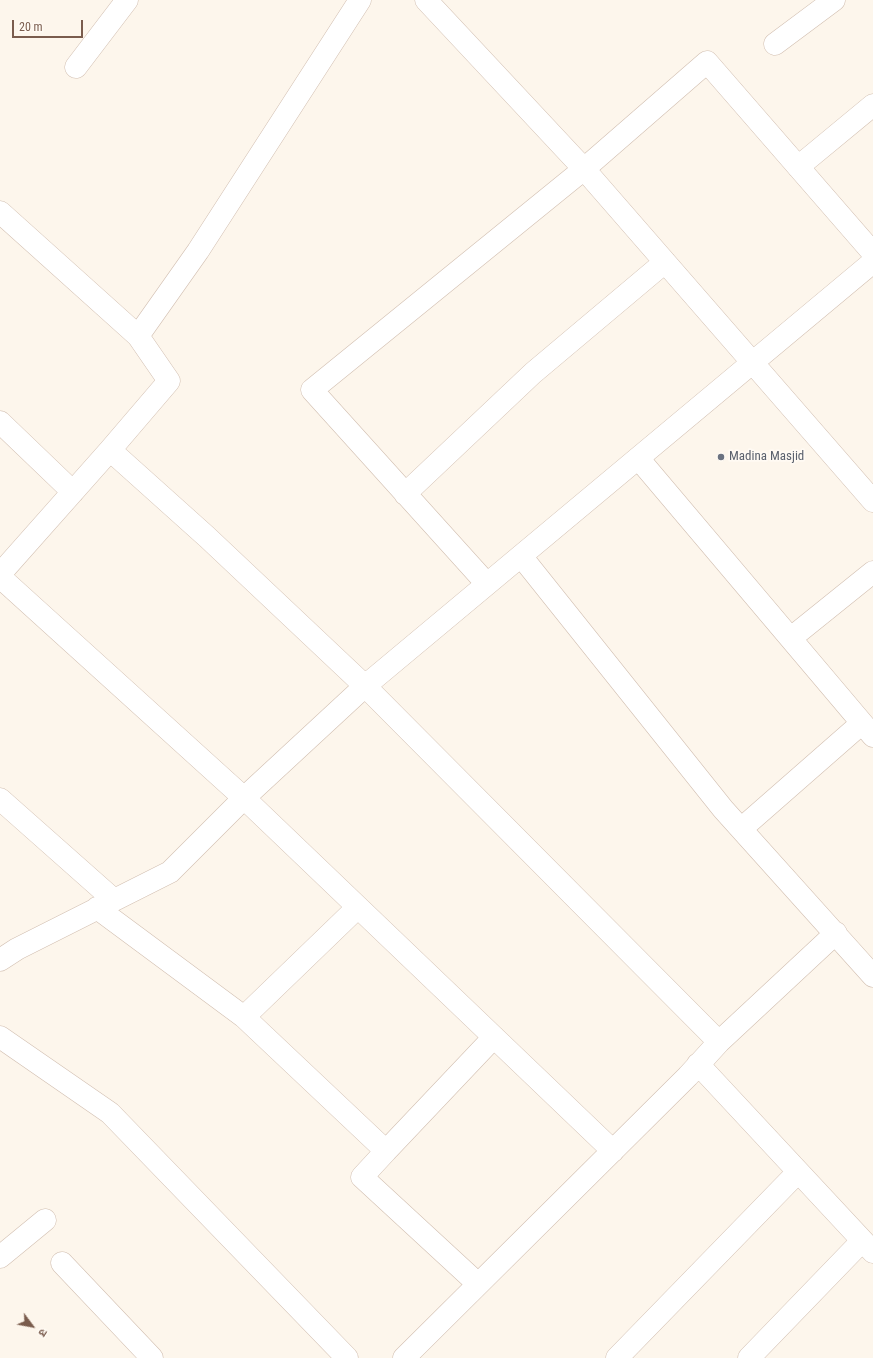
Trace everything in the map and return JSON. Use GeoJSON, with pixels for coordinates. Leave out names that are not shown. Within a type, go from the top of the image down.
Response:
{"type":"FeatureCollection","features":[{"type":"Feature","properties":{"kind":"street"},"geometry":{"type":"LineString","coordinates":[[76,67],[127,0]]}},
{"type":"Feature","properties":{"kind":"street"},"geometry":{"type":"LineString","coordinates":[[138,336],[198,251],[360,0]]}},
{"type":"Feature","properties":{"kind":"street"},"geometry":{"type":"LineString","coordinates":[[426,0],[584,169],[873,501]]}},
{"type":"Feature","properties":{"kind":"street"},"geometry":{"type":"LineString","coordinates":[[775,44],[834,0]]}},
{"type":"Feature","properties":{"kind":"street"},"geometry":{"type":"LineString","coordinates":[[487,584],[312,390],[584,169],[708,62],[873,253]]}},
{"type":"Feature","properties":{"kind":"street"},"geometry":{"type":"LineString","coordinates":[[798,167],[873,105]]}},
{"type":"Feature","properties":{"kind":"street"},"geometry":{"type":"LineString","coordinates":[[0,212],[138,336],[169,381],[0,576],[244,798],[613,1150]]}},
{"type":"Feature","properties":{"kind":"street"},"geometry":{"type":"LineString","coordinates":[[405,494],[533,373],[665,262]]}},
{"type":"Feature","properties":{"kind":"street"},"geometry":{"type":"LineString","coordinates":[[0,960],[17,949],[170,872],[244,798],[365,686],[873,262]]}},
{"type":"Feature","properties":{"kind":"street"},"geometry":{"type":"LineString","coordinates":[[0,422],[73,492]]}},
{"type":"Feature","properties":{"kind":"street"},"geometry":{"type":"LineString","coordinates":[[110,450],[207,537],[365,686],[719,1042]]}},
{"type":"Feature","properties":{"kind":"street"},"geometry":{"type":"LineString","coordinates":[[638,458],[867,730],[741,829]]}},
{"type":"Feature","properties":{"kind":"street"},"geometry":{"type":"LineString","coordinates":[[521,556],[723,809],[836,933],[873,976]]}},
{"type":"Feature","properties":{"kind":"street"},"geometry":{"type":"LineString","coordinates":[[791,638],[873,572]]}},
{"type":"Feature","properties":{"kind":"street"},"geometry":{"type":"LineString","coordinates":[[0,799],[105,904],[244,1017],[386,1152]]}},
{"type":"Feature","properties":{"kind":"street"},"geometry":{"type":"LineString","coordinates":[[244,1017],[358,907]]}},
{"type":"Feature","properties":{"kind":"street"},"geometry":{"type":"LineString","coordinates":[[404,1358],[719,1042],[836,933]]}},
{"type":"Feature","properties":{"kind":"street"},"geometry":{"type":"LineString","coordinates":[[0,1037],[110,1113],[347,1358]]}},
{"type":"Feature","properties":{"kind":"street"},"geometry":{"type":"LineString","coordinates":[[478,1284],[362,1176],[494,1037]]}},
{"type":"Feature","properties":{"kind":"street"},"geometry":{"type":"LineString","coordinates":[[698,1064],[868,1247],[749,1358]]}},
{"type":"Feature","properties":{"kind":"street"},"geometry":{"type":"LineString","coordinates":[[617,1358],[798,1172]]}},
{"type":"Feature","properties":{"kind":"street"},"geometry":{"type":"LineString","coordinates":[[0,1257],[45,1220]]}},
{"type":"Feature","properties":{"kind":"street"},"geometry":{"type":"LineString","coordinates":[[62,1263],[149,1357]]}},
{"type":"Feature","properties":{"kind":"place","name":"Madina Masjid"},"geometry":{"type":"Point","coordinates":[721,457]}}]}
